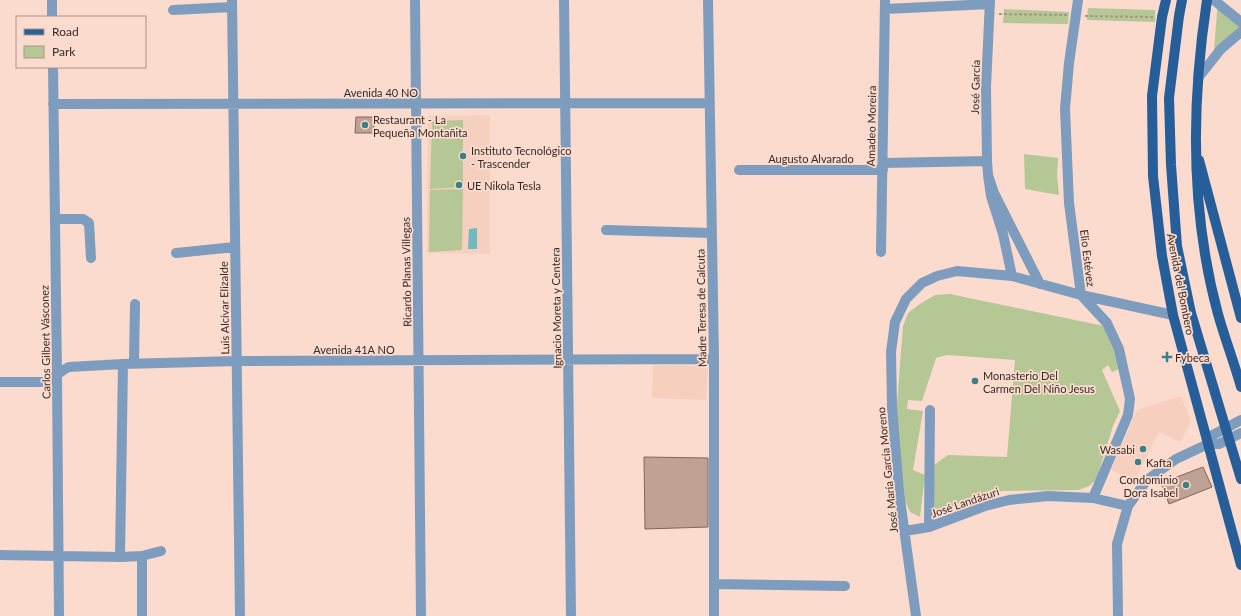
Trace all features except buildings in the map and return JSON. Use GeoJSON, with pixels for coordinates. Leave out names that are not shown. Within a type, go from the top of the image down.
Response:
{"type":"FeatureCollection","features":[{"type":"Feature","properties":{"kind":"main road","name":"Avenida del Bombero"},"geometry":{"type":"LineString","coordinates":[[1166,0],[1162,17],[1152,96],[1153,176],[1162,256],[1173,315],[1241,565]]}},
{"type":"Feature","properties":{"kind":"main road","name":"Avenida del Bombero"},"geometry":{"type":"LineString","coordinates":[[1182,0],[1168,98],[1177,246],[1191,314],[1236,458],[1241,479]]}},
{"type":"Feature","properties":{"kind":"main road"},"geometry":{"type":"LineString","coordinates":[[1207,0],[1198,78],[1195,144],[1196,181],[1207,264],[1218,314],[1240,385]]}},
{"type":"Feature","properties":{"kind":"main road"},"geometry":{"type":"LineString","coordinates":[[1195,144],[1241,318]]}},
{"type":"Feature","properties":{"kind":"street"},"geometry":{"type":"LineString","coordinates":[[52,0],[52,16]]}},
{"type":"Feature","properties":{"kind":"street","name":"Ricardo Planas Villegas"},"geometry":{"type":"LineString","coordinates":[[415,0],[421,616]]}},
{"type":"Feature","properties":{"kind":"street","name":"Ignacio Moreta y Centera"},"geometry":{"type":"LineString","coordinates":[[564,0],[571,616]]}},
{"type":"Feature","properties":{"kind":"street","name":"Madre Teresa de Calcuta"},"geometry":{"type":"LineString","coordinates":[[708,0],[714,359],[714,616]]}},
{"type":"Feature","properties":{"kind":"street","name":"Elio Estévez"},"geometry":{"type":"LineString","coordinates":[[1078,0],[1069,63],[1065,109],[1068,203],[1081,294],[1107,324],[1119,350],[1130,398],[1128,415],[1093,498]]}},
{"type":"Feature","properties":{"kind":"street"},"geometry":{"type":"LineString","coordinates":[[1214,0],[1241,22]]}},
{"type":"Feature","properties":{"kind":"street"},"geometry":{"type":"LineString","coordinates":[[885,4],[990,2]]}},
{"type":"Feature","properties":{"kind":"street","name":"José García"},"geometry":{"type":"LineString","coordinates":[[990,2],[986,87],[986,162],[991,196],[1003,234],[1012,276]]}},
{"type":"Feature","properties":{"kind":"street"},"geometry":{"type":"LineString","coordinates":[[173,10],[232,3]]}},
{"type":"Feature","properties":{"kind":"street","name":"Luis Alcívar Elizalde"},"geometry":{"type":"LineString","coordinates":[[232,3],[240,616]]}},
{"type":"Feature","properties":{"kind":"street","name":"Amadeo Moreira"},"geometry":{"type":"LineString","coordinates":[[882,252],[885,4]]}},
{"type":"Feature","properties":{"kind":"street"},"geometry":{"type":"LineString","coordinates":[[1198,78],[1221,49],[1241,32]]}},
{"type":"Feature","properties":{"kind":"street","name":"Carlos Gilbert Vásconez"},"geometry":{"type":"LineString","coordinates":[[53,68],[59,616]]}},
{"type":"Feature","properties":{"kind":"street","name":"Avenida 40 NO"},"geometry":{"type":"LineString","coordinates":[[53,104],[710,103]]}},
{"type":"Feature","properties":{"kind":"street","name":"Augusto Alvarado"},"geometry":{"type":"LineString","coordinates":[[739,170],[986,162]]}},
{"type":"Feature","properties":{"kind":"street","name":"José García"},"geometry":{"type":"LineString","coordinates":[[988,175],[994,193],[1040,284]]}},
{"type":"Feature","properties":{"kind":"street"},"geometry":{"type":"LineString","coordinates":[[55,219],[83,219],[88,223],[90,258]]}},
{"type":"Feature","properties":{"kind":"street"},"geometry":{"type":"LineString","coordinates":[[606,230],[711,233]]}},
{"type":"Feature","properties":{"kind":"street"},"geometry":{"type":"LineString","coordinates":[[176,253],[235,247]]}},
{"type":"Feature","properties":{"kind":"street","name":"José María García Moreno"},"geometry":{"type":"LineString","coordinates":[[916,616],[899,492],[892,407],[891,352],[895,322],[906,299],[922,283],[937,276],[957,271],[1012,276],[1081,294],[1173,315]]}},
{"type":"Feature","properties":{"kind":"street"},"geometry":{"type":"LineString","coordinates":[[1230,280],[1241,292]]}},
{"type":"Feature","properties":{"kind":"street"},"geometry":{"type":"LineString","coordinates":[[120,557],[129,364],[135,304]]}},
{"type":"Feature","properties":{"kind":"street","name":"Avenida 41A NO"},"geometry":{"type":"LineString","coordinates":[[0,382],[46,382],[62,370],[69,367],[129,364],[419,360],[714,359]]}},
{"type":"Feature","properties":{"kind":"street"},"geometry":{"type":"LineString","coordinates":[[929,527],[930,410]]}},
{"type":"Feature","properties":{"kind":"street"},"geometry":{"type":"LineString","coordinates":[[1208,444],[1213,435],[1241,420]]}},
{"type":"Feature","properties":{"kind":"street"},"geometry":{"type":"LineString","coordinates":[[1118,616],[1117,544],[1128,506],[1146,480],[1176,459],[1208,444],[1218,444],[1241,433]]}},
{"type":"Feature","properties":{"kind":"street","name":"José Landázuri"},"geometry":{"type":"LineString","coordinates":[[905,531],[929,527],[985,506],[1009,500],[1048,496],[1093,498],[1128,506]]}},
{"type":"Feature","properties":{"kind":"street"},"geometry":{"type":"LineString","coordinates":[[0,555],[120,557],[142,556],[161,551]]}},
{"type":"Feature","properties":{"kind":"street"},"geometry":{"type":"LineString","coordinates":[[142,556],[142,616]]}},
{"type":"Feature","properties":{"kind":"street"},"geometry":{"type":"LineString","coordinates":[[714,584],[845,586]]}},
{"type":"Feature","properties":{"kind":"shaded area","name":"UE Nikola Tesla"},"geometry":{"type":"Polygon","coordinates":[[[490,115],[490,254],[427,253],[428,116],[490,115]]]}},
{"type":"Feature","properties":{"kind":"shaded area"},"geometry":{"type":"Polygon","coordinates":[[[653,365],[708,366],[706,400],[652,398],[653,365]]]}},
{"type":"Feature","properties":{"kind":"shaded area"},"geometry":{"type":"Polygon","coordinates":[[[1181,396],[1191,422],[1180,442],[1159,432],[1134,482],[1111,470],[1137,410],[1181,396]]]}},
{"type":"Feature","properties":{"kind":"green space"},"geometry":{"type":"Polygon","coordinates":[[[1218,0],[1241,24],[1241,36],[1213,62],[1218,0]]]}},
{"type":"Feature","properties":{"kind":"green space"},"geometry":{"type":"Polygon","coordinates":[[[1088,8],[1155,10],[1155,22],[1087,20],[1088,8]]]}},
{"type":"Feature","properties":{"kind":"green space"},"geometry":{"type":"Polygon","coordinates":[[[1004,9],[1069,12],[1068,24],[1003,23],[1004,9]]]}},
{"type":"Feature","properties":{"kind":"green space"},"geometry":{"type":"Polygon","coordinates":[[[463,120],[463,187],[430,189],[432,121],[463,120]]]}},
{"type":"Feature","properties":{"kind":"green space"},"geometry":{"type":"Polygon","coordinates":[[[1024,154],[1058,158],[1057,176],[1059,195],[1025,189],[1024,154]]]}},
{"type":"Feature","properties":{"kind":"green space"},"geometry":{"type":"Polygon","coordinates":[[[463,189],[462,250],[429,252],[430,190],[463,189]]]}},
{"type":"Feature","properties":{"kind":"green space"},"geometry":{"type":"Polygon","coordinates":[[[950,294],[1104,326],[1116,352],[1119,369],[1112,372],[1108,365],[1102,370],[1120,411],[1113,426],[1096,480],[1089,486],[1079,490],[1002,491],[970,499],[933,515],[934,465],[948,455],[1007,457],[1015,360],[947,355],[936,358],[922,401],[908,400],[907,409],[923,411],[913,470],[925,475],[920,517],[910,512],[904,498],[896,416],[903,326],[908,313],[920,304],[935,295],[950,294]]]}},
{"type":"Feature","properties":{"kind":"water"},"geometry":{"type":"Polygon","coordinates":[[[477,228],[477,249],[468,249],[469,229],[477,228]]]}},
{"type":"Feature","properties":{"kind":"place","name":"Restaurant - La Pequeña Montañita"},"geometry":{"type":"Point","coordinates":[365,125]}},
{"type":"Feature","properties":{"kind":"place","name":"Instituto Tecnológico - Trascender"},"geometry":{"type":"Point","coordinates":[463,156]}},
{"type":"Feature","properties":{"kind":"place","name":"UE Nikola Tesla"},"geometry":{"type":"Point","coordinates":[459,185]}},
{"type":"Feature","properties":{"kind":"place","name":"Fybeca"},"geometry":{"type":"Point","coordinates":[1167,357]}},
{"type":"Feature","properties":{"kind":"place","name":"Monasterio Del Carmen Del Niño Jesus"},"geometry":{"type":"Point","coordinates":[975,381]}},
{"type":"Feature","properties":{"kind":"place","name":"Wasabi"},"geometry":{"type":"Point","coordinates":[1143,449]}},
{"type":"Feature","properties":{"kind":"place","name":"Kafta"},"geometry":{"type":"Point","coordinates":[1138,462]}},
{"type":"Feature","properties":{"kind":"place","name":"Condominio Dora Isabel"},"geometry":{"type":"Point","coordinates":[1186,485]}}]}
